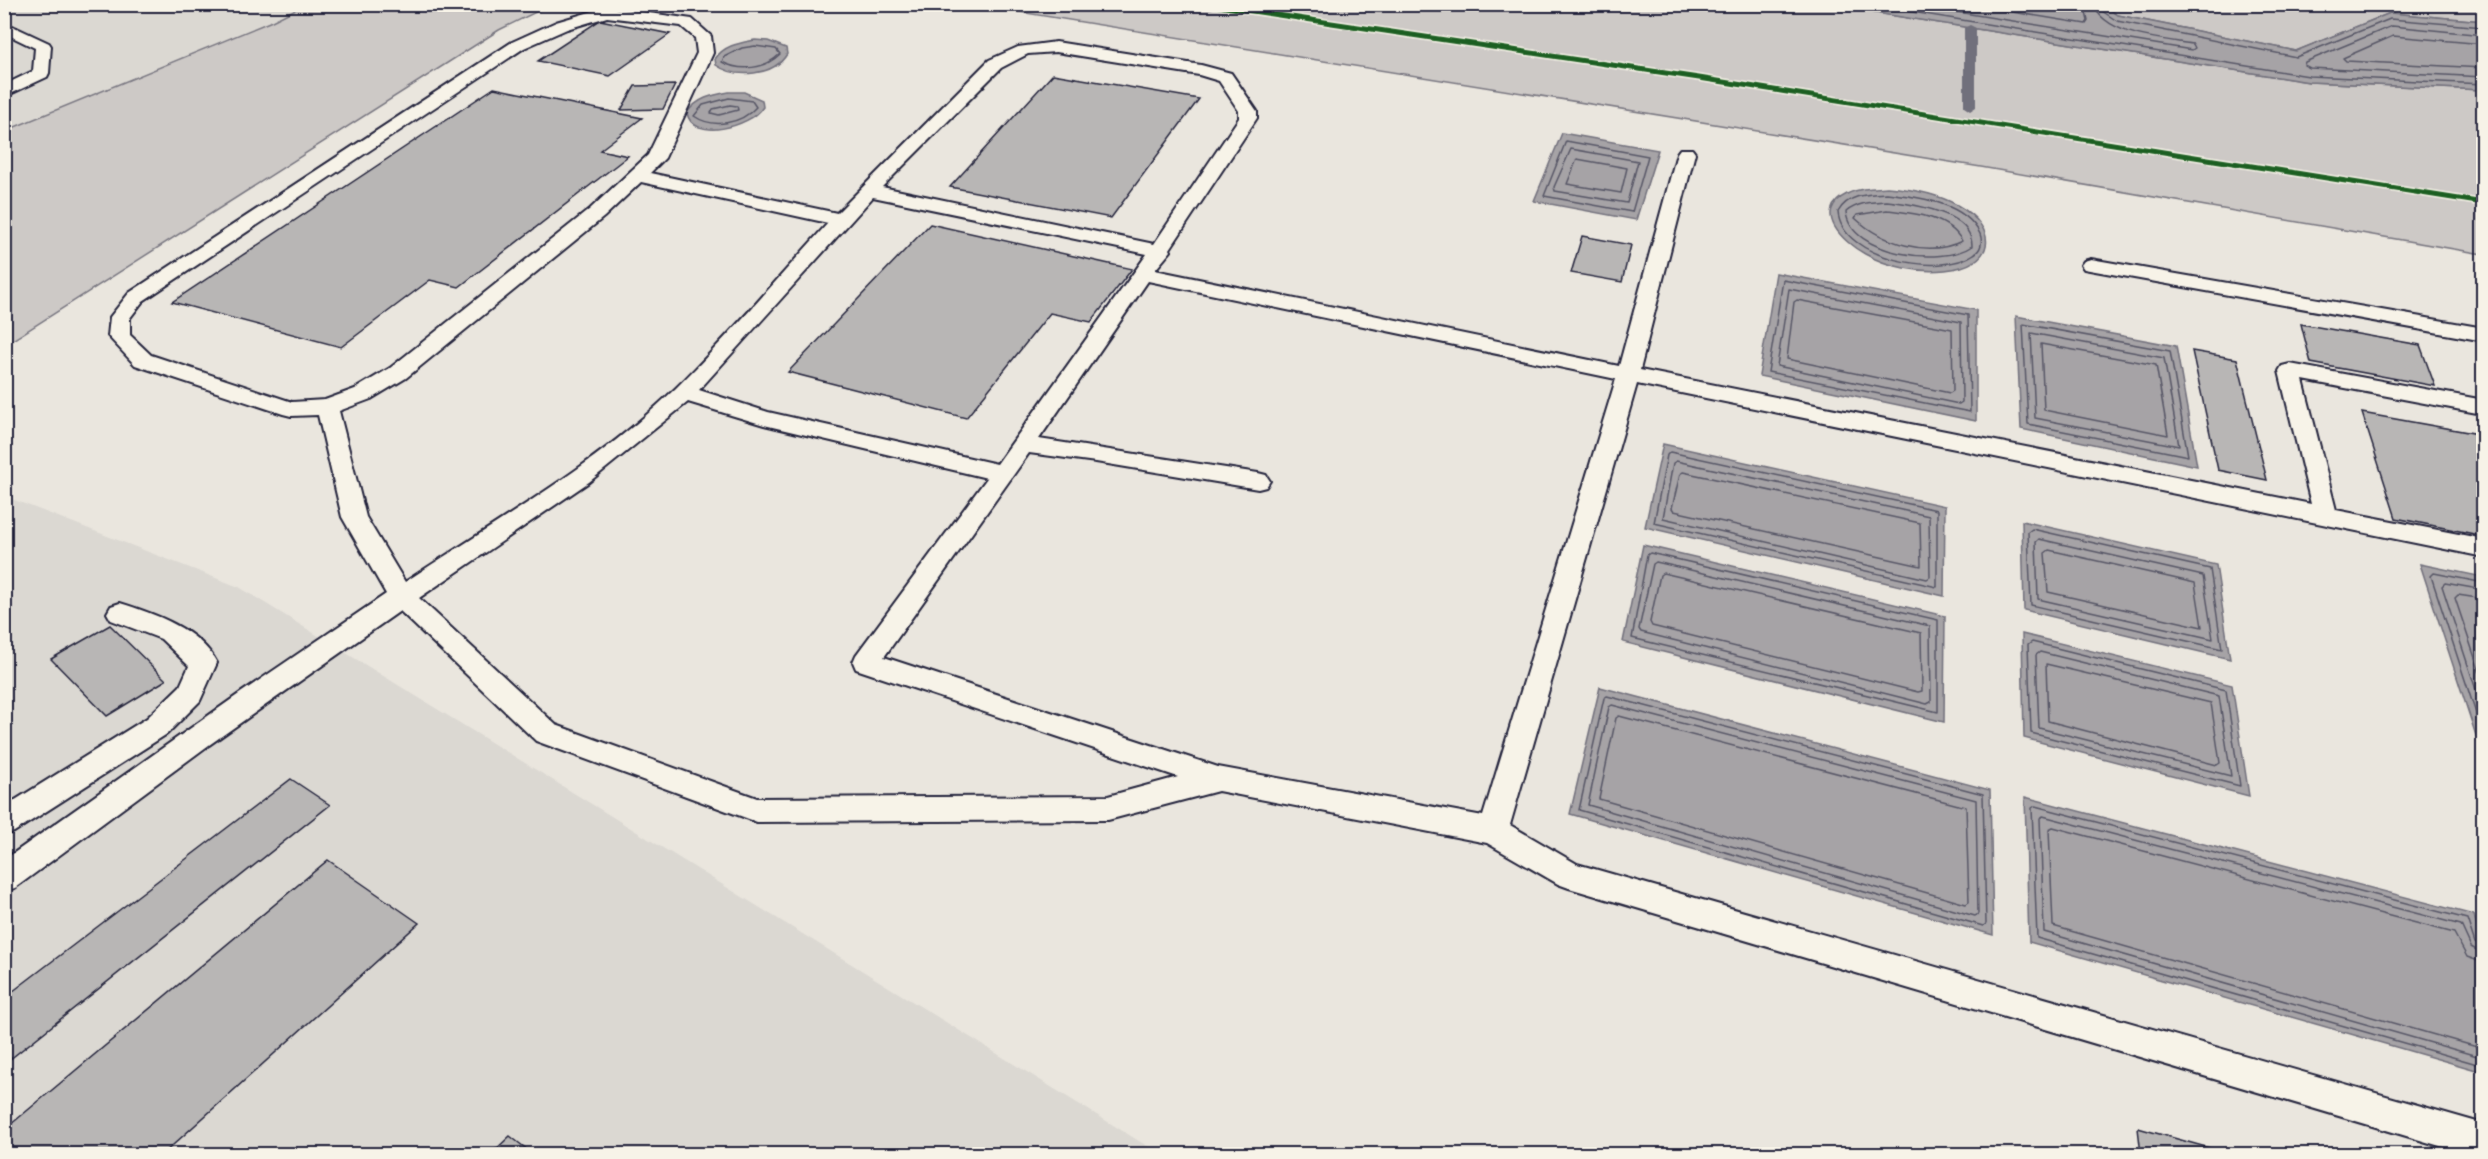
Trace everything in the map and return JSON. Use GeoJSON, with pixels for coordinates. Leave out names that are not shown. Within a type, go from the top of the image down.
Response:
{"type":"FeatureCollection","features":[{"type":"Feature","properties":{"kind":"lane"},"geometry":{"type":"LineString","coordinates":[[607,12],[686,22],[703,36],[705,53],[656,158],[597,213],[398,373],[363,394],[327,407],[291,409],[143,360],[119,336],[120,317],[136,297],[518,45],[549,28],[585,16],[607,12]]}},
{"type":"Feature","properties":{"kind":"lane"},"geometry":{"type":"LineString","coordinates":[[4,27],[43,46],[41,73],[4,92]]}},
{"type":"Feature","properties":{"kind":"lane"},"geometry":{"type":"LineString","coordinates":[[4,878],[314,656],[516,522],[659,416],[684,393],[869,190],[995,64],[1019,50],[1056,47],[1201,70],[1225,77],[1238,92],[1248,111],[1248,118],[1161,251],[1004,474],[866,662],[1218,779],[1494,831],[1569,875],[2484,1142]]}},
{"type":"Feature","properties":{"kind":"lane"},"geometry":{"type":"LineString","coordinates":[[1494,831],[1628,375],[1686,153]]}},
{"type":"Feature","properties":{"kind":"lane"},"geometry":{"type":"LineString","coordinates":[[637,176],[841,220]]}},
{"type":"Feature","properties":{"kind":"lane"},"geometry":{"type":"LineString","coordinates":[[869,190],[1161,251]]}},
{"type":"Feature","properties":{"kind":"lane"},"geometry":{"type":"LineString","coordinates":[[2091,265],[2484,336]]}},
{"type":"Feature","properties":{"kind":"lane"},"geometry":{"type":"LineString","coordinates":[[1143,274],[1628,375],[2484,548]]}},
{"type":"Feature","properties":{"kind":"lane"},"geometry":{"type":"LineString","coordinates":[[2326,517],[2290,371],[2477,406]]}},
{"type":"Feature","properties":{"kind":"lane"},"geometry":{"type":"LineString","coordinates":[[684,393],[764,418],[1004,474]]}},
{"type":"Feature","properties":{"kind":"lane"},"geometry":{"type":"LineString","coordinates":[[327,407],[354,516],[401,597],[546,733],[758,810],[1108,808],[1218,779]]}},
{"type":"Feature","properties":{"kind":"lane"},"geometry":{"type":"LineString","coordinates":[[1023,445],[1096,454],[1258,480]]}},
{"type":"Feature","properties":{"kind":"lane"},"geometry":{"type":"LineString","coordinates":[[4,823],[157,726],[190,693],[204,663],[170,632],[120,613]]}},
{"type":"Feature","properties":{"kind":"shaded area"},"geometry":{"type":"Polygon","coordinates":[[[2483,4],[2484,21],[2390,13],[2296,51],[2118,15],[2103,5],[2483,4]]]}},
{"type":"Feature","properties":{"kind":"shaded area"},"geometry":{"type":"Polygon","coordinates":[[[5,5],[304,5],[272,21],[5,131],[5,5]]]}},
{"type":"Feature","properties":{"kind":"shaded area"},"geometry":{"type":"Polygon","coordinates":[[[304,5],[550,5],[499,30],[5,345],[5,131],[272,21],[304,5]]]}},
{"type":"Feature","properties":{"kind":"shaded area"},"geometry":{"type":"Polygon","coordinates":[[[977,5],[1826,5],[2309,82],[2483,90],[2483,254],[1981,167],[977,5]]]}},
{"type":"Feature","properties":{"kind":"shaded area"},"geometry":{"type":"Polygon","coordinates":[[[4,496],[239,587],[1160,1154],[5,1154],[4,496]]]}},
{"type":"Feature","properties":{"kind":"water"},"geometry":{"type":"Polygon","coordinates":[[[1826,5],[2103,5],[2118,15],[2296,51],[2390,13],[2483,21],[2483,90],[2309,82],[1826,5]]]}},
{"type":"Feature","properties":{"kind":"water"},"geometry":{"type":"Polygon","coordinates":[[[755,40],[768,41],[786,48],[787,54],[773,67],[754,73],[734,72],[716,65],[715,59],[723,51],[733,45],[755,40]]]}},
{"type":"Feature","properties":{"kind":"water"},"geometry":{"type":"Polygon","coordinates":[[[729,92],[744,92],[762,100],[763,107],[747,120],[722,128],[699,127],[691,122],[687,113],[695,104],[711,96],[729,92]]]}},
{"type":"Feature","properties":{"kind":"water"},"geometry":{"type":"Polygon","coordinates":[[[1562,133],[1658,150],[1636,220],[1534,201],[1562,133]]]}},
{"type":"Feature","properties":{"kind":"water"},"geometry":{"type":"Polygon","coordinates":[[[1887,187],[1932,195],[1949,201],[1971,214],[1986,235],[1983,254],[1962,267],[1925,271],[1904,268],[1874,259],[1848,243],[1831,218],[1832,209],[1837,201],[1852,192],[1887,187]]]}},
{"type":"Feature","properties":{"kind":"water"},"geometry":{"type":"Polygon","coordinates":[[[1776,273],[1976,310],[1976,421],[1759,376],[1776,273]]]}},
{"type":"Feature","properties":{"kind":"water"},"geometry":{"type":"Polygon","coordinates":[[[2016,316],[2176,346],[2197,466],[2021,429],[2016,316]]]}},
{"type":"Feature","properties":{"kind":"water"},"geometry":{"type":"Polygon","coordinates":[[[1663,444],[1945,506],[1944,596],[1645,527],[1663,444]]]}},
{"type":"Feature","properties":{"kind":"water"},"geometry":{"type":"Polygon","coordinates":[[[2022,521],[2216,565],[2230,659],[2024,610],[2022,521]]]}},
{"type":"Feature","properties":{"kind":"water"},"geometry":{"type":"Polygon","coordinates":[[[1643,545],[1945,616],[1944,722],[1623,642],[1643,545]]]}},
{"type":"Feature","properties":{"kind":"water"},"geometry":{"type":"Polygon","coordinates":[[[2420,564],[2483,577],[2483,757],[2420,564]]]}},
{"type":"Feature","properties":{"kind":"water"},"geometry":{"type":"Polygon","coordinates":[[[2022,634],[2232,685],[2249,796],[2024,738],[2022,634]]]}},
{"type":"Feature","properties":{"kind":"water"},"geometry":{"type":"Polygon","coordinates":[[[1600,687],[1990,790],[1993,935],[1570,814],[1600,687]]]}},
{"type":"Feature","properties":{"kind":"water"},"geometry":{"type":"Polygon","coordinates":[[[2025,797],[2474,915],[2483,950],[2483,1072],[2029,942],[2025,797]]]}},
{"type":"Feature","properties":{"kind":"building"},"geometry":{"type":"Polygon","coordinates":[[[600,20],[670,34],[610,76],[538,61],[600,20]]]}},
{"type":"Feature","properties":{"kind":"building"},"geometry":{"type":"Polygon","coordinates":[[[1053,74],[1199,99],[1111,218],[950,187],[1053,74]]]}},
{"type":"Feature","properties":{"kind":"building"},"geometry":{"type":"Polygon","coordinates":[[[675,85],[663,109],[621,110],[635,86],[675,85]]]}},
{"type":"Feature","properties":{"kind":"building"},"geometry":{"type":"Polygon","coordinates":[[[494,88],[642,118],[600,150],[628,156],[459,287],[430,280],[341,347],[172,302],[494,88]]]}},
{"type":"Feature","properties":{"kind":"building"},"geometry":{"type":"Polygon","coordinates":[[[930,224],[1132,269],[1091,322],[1050,313],[966,418],[788,372],[930,224]]]}},
{"type":"Feature","properties":{"kind":"building"},"geometry":{"type":"Polygon","coordinates":[[[1582,236],[1631,245],[1622,282],[1571,273],[1582,236]]]}},
{"type":"Feature","properties":{"kind":"building"},"geometry":{"type":"Polygon","coordinates":[[[2301,324],[2420,345],[2435,386],[2311,363],[2301,324]]]}},
{"type":"Feature","properties":{"kind":"building"},"geometry":{"type":"Polygon","coordinates":[[[2192,351],[2237,359],[2267,480],[2218,470],[2192,351]]]}},
{"type":"Feature","properties":{"kind":"building"},"geometry":{"type":"Polygon","coordinates":[[[2362,413],[2484,435],[2484,536],[2396,518],[2362,413]]]}},
{"type":"Feature","properties":{"kind":"building"},"geometry":{"type":"Polygon","coordinates":[[[110,625],[166,680],[107,716],[51,659],[110,625]]]}},
{"type":"Feature","properties":{"kind":"building"},"geometry":{"type":"Polygon","coordinates":[[[291,779],[330,805],[4,1064],[4,998],[291,779]]]}},
{"type":"Feature","properties":{"kind":"building"},"geometry":{"type":"Polygon","coordinates":[[[328,860],[419,923],[163,1154],[4,1154],[4,1130],[328,860]]]}},
{"type":"Feature","properties":{"kind":"building"},"geometry":{"type":"Polygon","coordinates":[[[2138,1128],[2231,1154],[2141,1154],[2138,1128]]]}},
{"type":"Feature","properties":{"kind":"building"},"geometry":{"type":"Polygon","coordinates":[[[510,1136],[533,1154],[491,1154],[510,1136]]]}},
{"type":"Feature","properties":{"kind":"waterway"},"geometry":{"type":"LineString","coordinates":[[1970,28],[1970,107]]}},
{"type":"Feature","properties":{"kind":"cycle path"},"geometry":{"type":"LineString","coordinates":[[1205,4],[1699,78],[2484,203]]}}]}
